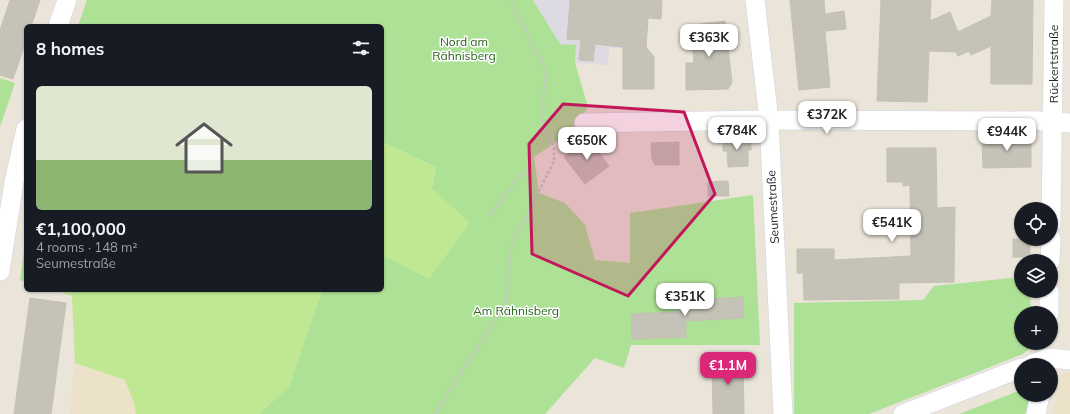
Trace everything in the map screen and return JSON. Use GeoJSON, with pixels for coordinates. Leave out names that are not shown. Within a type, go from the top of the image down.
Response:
{"type":"FeatureCollection","features":[{"type":"Feature","properties":{"kind":"street"},"geometry":{"type":"LineString","coordinates":[[59,24],[67,0]]}},
{"type":"Feature","properties":{"kind":"street","name":"Seumestraße"},"geometry":{"type":"LineString","coordinates":[[755,0],[769,120],[783,414]]}},
{"type":"Feature","properties":{"kind":"street","name":"Rückertstraße"},"geometry":{"type":"LineString","coordinates":[[1053,202],[1062,122],[1054,0]]}},
{"type":"Feature","properties":{"kind":"street"},"geometry":{"type":"LineString","coordinates":[[584,123],[769,120],[1062,122]]}},
{"type":"Feature","properties":{"kind":"street"},"geometry":{"type":"LineString","coordinates":[[0,271],[14,182],[24,138]]}},
{"type":"Feature","properties":{"kind":"street"},"geometry":{"type":"LineString","coordinates":[[1047,355],[1070,360]]}},
{"type":"Feature","properties":{"kind":"street"},"geometry":{"type":"LineString","coordinates":[[903,414],[1014,371]]}},
{"type":"Feature","properties":{"kind":"street"},"geometry":{"type":"LineString","coordinates":[[1036,414],[1039,402]]}},
{"type":"Feature","properties":{"kind":"path"},"geometry":{"type":"LineString","coordinates":[[435,414],[506,303],[511,247],[554,161],[554,147],[543,126],[543,98],[546,75],[543,64],[510,0]]}},
{"type":"Feature","properties":{"kind":"path"},"geometry":{"type":"LineString","coordinates":[[490,216],[515,182],[530,167]]}},
{"type":"Feature","properties":{"kind":"highlighted area"},"geometry":{"type":"Polygon","coordinates":[[[563,104],[684,112],[715,194],[628,296],[532,254],[529,144],[563,104]]]}},
{"type":"Feature","properties":{"kind":"shaded area"},"geometry":{"type":"Polygon","coordinates":[[[533,0],[635,0],[627,48],[609,48],[608,65],[575,63],[576,45],[560,44],[533,0]]]}},
{"type":"Feature","properties":{"kind":"shaded area"},"geometry":{"type":"Polygon","coordinates":[[[75,363],[125,380],[134,403],[136,414],[70,414],[75,363]]]}},
{"type":"Feature","properties":{"kind":"shaded area"},"geometry":{"type":"Polygon","coordinates":[[[1063,372],[1070,373],[1070,414],[1052,414],[1055,402],[1058,402],[1058,391],[1063,372]]]}},
{"type":"Feature","properties":{"kind":"green space"},"geometry":{"type":"Polygon","coordinates":[[[87,0],[533,0],[560,44],[576,45],[575,63],[588,107],[576,123],[564,135],[534,157],[539,193],[565,203],[585,225],[595,260],[630,263],[630,213],[753,195],[760,345],[631,345],[624,368],[595,358],[545,414],[259,414],[289,386],[321,292],[384,292],[384,255],[429,279],[432,188],[436,167],[384,143],[384,24],[79,24],[87,0]]]}},
{"type":"Feature","properties":{"kind":"green space"},"geometry":{"type":"Polygon","coordinates":[[[0,78],[15,83],[0,127],[0,78]]]}},
{"type":"Feature","properties":{"kind":"green space"},"geometry":{"type":"Polygon","coordinates":[[[384,143],[436,167],[432,188],[470,223],[429,279],[384,256],[384,143]]]}},
{"type":"Feature","properties":{"kind":"green space"},"geometry":{"type":"Polygon","coordinates":[[[24,251],[24,281],[20,280],[24,251]]]}},
{"type":"Feature","properties":{"kind":"green space"},"geometry":{"type":"Polygon","coordinates":[[[1014,278],[1014,298],[1030,298],[1031,306],[1014,306],[1014,350],[1028,350],[1023,354],[869,414],[794,414],[794,303],[923,300],[934,286],[1014,278]]]}},
{"type":"Feature","properties":{"kind":"green space"},"geometry":{"type":"Polygon","coordinates":[[[61,292],[321,292],[289,386],[259,414],[136,414],[134,403],[125,380],[75,363],[72,296],[61,292]]]}},
{"type":"Feature","properties":{"kind":"green space"},"geometry":{"type":"Polygon","coordinates":[[[1014,393],[1014,402],[1029,402],[1025,414],[959,414],[1014,393]]]}},
{"type":"Feature","properties":{"kind":"building"},"geometry":{"type":"Polygon","coordinates":[[[10,0],[40,0],[32,24],[24,24],[24,47],[13,79],[0,75],[0,30],[10,0]]]}},
{"type":"Feature","properties":{"kind":"building"},"geometry":{"type":"Polygon","coordinates":[[[570,0],[662,0],[661,19],[648,18],[646,47],[654,57],[654,89],[623,89],[623,47],[595,44],[593,61],[579,60],[581,40],[567,39],[570,0]]]}},
{"type":"Feature","properties":{"kind":"building"},"geometry":{"type":"Polygon","coordinates":[[[790,0],[824,0],[825,14],[844,11],[846,29],[825,31],[830,87],[799,90],[790,0]]]}},
{"type":"Feature","properties":{"kind":"building"},"geometry":{"type":"Polygon","coordinates":[[[881,0],[931,0],[930,21],[950,12],[958,32],[991,16],[992,0],[1033,0],[1032,84],[991,84],[991,46],[971,55],[969,51],[958,56],[956,52],[929,51],[927,102],[877,101],[881,0]]]}},
{"type":"Feature","properties":{"kind":"building"},"geometry":{"type":"Polygon","coordinates":[[[725,21],[732,83],[728,89],[686,90],[686,63],[694,63],[691,32],[694,31],[693,25],[725,21]]]}},
{"type":"Feature","properties":{"kind":"building"},"geometry":{"type":"Polygon","coordinates":[[[1031,136],[1031,167],[983,168],[982,137],[1031,136]]]}},
{"type":"Feature","properties":{"kind":"building"},"geometry":{"type":"Polygon","coordinates":[[[723,137],[751,137],[751,150],[748,150],[748,166],[728,167],[727,151],[723,151],[723,137]]]}},
{"type":"Feature","properties":{"kind":"building"},"geometry":{"type":"Polygon","coordinates":[[[588,138],[609,166],[585,184],[564,157],[588,138]]]}},
{"type":"Feature","properties":{"kind":"building"},"geometry":{"type":"Polygon","coordinates":[[[679,142],[679,165],[655,165],[652,159],[651,143],[679,142]]]}},
{"type":"Feature","properties":{"kind":"building"},"geometry":{"type":"Polygon","coordinates":[[[887,148],[936,148],[937,208],[955,207],[954,282],[899,283],[899,299],[804,300],[803,273],[797,273],[797,249],[834,249],[834,260],[911,256],[910,185],[903,186],[903,182],[887,182],[887,148]]]}},
{"type":"Feature","properties":{"kind":"building"},"geometry":{"type":"Polygon","coordinates":[[[728,181],[729,196],[708,196],[708,182],[728,181]]]}},
{"type":"Feature","properties":{"kind":"building"},"geometry":{"type":"Polygon","coordinates":[[[1013,239],[1014,246],[1030,246],[1030,254],[1014,254],[1013,257],[1013,239]]]}},
{"type":"Feature","properties":{"kind":"building"},"geometry":{"type":"Polygon","coordinates":[[[743,297],[744,318],[686,321],[686,337],[632,339],[631,314],[677,312],[676,301],[743,297]]]}},
{"type":"Feature","properties":{"kind":"building"},"geometry":{"type":"Polygon","coordinates":[[[30,298],[66,303],[51,414],[14,414],[30,298]]]}},
{"type":"Feature","properties":{"kind":"building"},"geometry":{"type":"Polygon","coordinates":[[[712,359],[743,359],[744,414],[713,414],[712,359]]]}},
{"type":"Feature","properties":{"kind":"park label","name":"Nord am Rähnisberg"},"geometry":{"type":"Point","coordinates":[464,49]}},
{"type":"Feature","properties":{"kind":"park label","name":"Am Rähnisberg"},"geometry":{"type":"Point","coordinates":[516,311]}}]}
